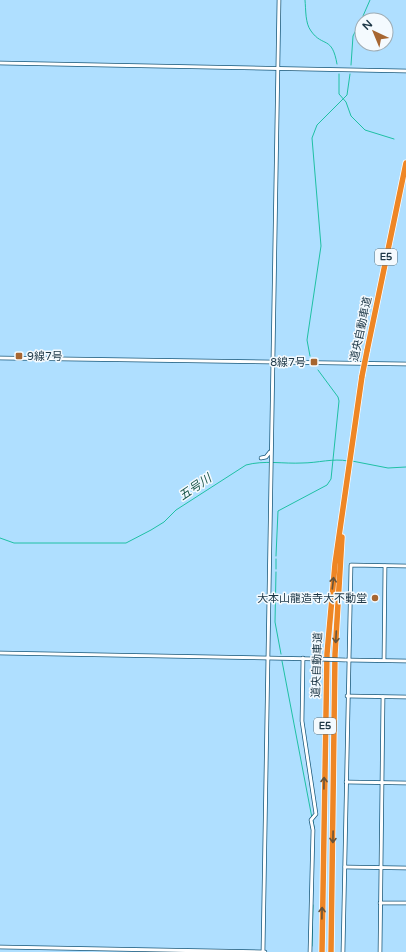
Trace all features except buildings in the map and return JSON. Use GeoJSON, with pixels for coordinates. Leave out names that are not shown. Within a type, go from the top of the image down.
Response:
{"type":"FeatureCollection","features":[{"type":"Feature","properties":{"kind":"highway","name":"道央自動車道"},"geometry":{"type":"LineString","coordinates":[[322,952],[327,654],[334,578],[362,376],[406,163]]}},
{"type":"Feature","properties":{"kind":"highway","name":"道央自動車道"},"geometry":{"type":"LineString","coordinates":[[331,952],[335,654],[345,501]]}},
{"type":"Feature","properties":{"kind":"street"},"geometry":{"type":"LineString","coordinates":[[0,948],[264,952],[267,658],[278,0]]}},
{"type":"Feature","properties":{"kind":"street"},"geometry":{"type":"LineString","coordinates":[[0,63],[406,71]]}},
{"type":"Feature","properties":{"kind":"street"},"geometry":{"type":"LineString","coordinates":[[0,358],[406,364]]}},
{"type":"Feature","properties":{"kind":"street"},"geometry":{"type":"LineString","coordinates":[[261,458],[266,457],[271,451]]}},
{"type":"Feature","properties":{"kind":"street"},"geometry":{"type":"LineString","coordinates":[[343,952],[347,660],[350,565],[406,566]]}},
{"type":"Feature","properties":{"kind":"street"},"geometry":{"type":"LineString","coordinates":[[384,660],[385,566]]}},
{"type":"Feature","properties":{"kind":"street"},"geometry":{"type":"LineString","coordinates":[[0,653],[406,661]]}},
{"type":"Feature","properties":{"kind":"street"},"geometry":{"type":"LineString","coordinates":[[303,658],[302,721],[316,814],[312,817],[310,952]]}},
{"type":"Feature","properties":{"kind":"street"},"geometry":{"type":"LineString","coordinates":[[347,696],[406,697]]}},
{"type":"Feature","properties":{"kind":"street"},"geometry":{"type":"LineString","coordinates":[[380,952],[383,697]]}},
{"type":"Feature","properties":{"kind":"street"},"geometry":{"type":"LineString","coordinates":[[346,782],[406,782]]}},
{"type":"Feature","properties":{"kind":"street"},"geometry":{"type":"LineString","coordinates":[[344,867],[406,868]]}},
{"type":"Feature","properties":{"kind":"street"},"geometry":{"type":"LineString","coordinates":[[380,904],[406,903]]}},
{"type":"Feature","properties":{"kind":"waterway"},"geometry":{"type":"LineString","coordinates":[[305,0],[306,16],[309,28],[315,36],[330,45],[333,49],[337,64]]}},
{"type":"Feature","properties":{"kind":"waterway"},"geometry":{"type":"LineString","coordinates":[[365,12],[370,0]]}},
{"type":"Feature","properties":{"kind":"waterway"},"geometry":{"type":"LineString","coordinates":[[351,65],[354,34]]}},
{"type":"Feature","properties":{"kind":"waterway"},"geometry":{"type":"LineString","coordinates":[[339,74],[339,94],[346,102],[351,116],[365,130],[394,139]]}},
{"type":"Feature","properties":{"kind":"waterway"},"geometry":{"type":"LineString","coordinates":[[310,356],[307,340],[321,246],[312,138],[317,125],[347,95],[350,74]]}},
{"type":"Feature","properties":{"kind":"waterway"},"geometry":{"type":"LineString","coordinates":[[276,556],[278,511],[327,485],[331,479],[339,401],[338,397],[318,370]]}},
{"type":"Feature","properties":{"kind":"waterway","name":"五号川"},"geometry":{"type":"LineString","coordinates":[[0,538],[14,543],[126,543],[164,522],[176,510],[246,465],[267,462],[308,463],[337,460],[348,461]]}},
{"type":"Feature","properties":{"kind":"waterway","name":"五号川"},"geometry":{"type":"LineString","coordinates":[[352,461],[388,468],[406,467]]}},
{"type":"Feature","properties":{"kind":"waterway"},"geometry":{"type":"LineString","coordinates":[[276,559],[276,569]]}},
{"type":"Feature","properties":{"kind":"waterway"},"geometry":{"type":"LineString","coordinates":[[276,572],[275,622],[281,654]]}},
{"type":"Feature","properties":{"kind":"waterway"},"geometry":{"type":"LineString","coordinates":[[282,661],[312,818]]}},
{"type":"Feature","properties":{"kind":"waterway"},"geometry":{"type":"LineString","coordinates":[[313,821],[314,827]]}},
{"type":"Feature","properties":{"kind":"waterway"},"geometry":{"type":"LineString","coordinates":[[312,946],[313,905]]}},
{"type":"Feature","properties":{"kind":"place","name":"9線7号"},"geometry":{"type":"Point","coordinates":[19,356]}},
{"type":"Feature","properties":{"kind":"place","name":"8線7号"},"geometry":{"type":"Point","coordinates":[314,362]}},
{"type":"Feature","properties":{"kind":"place","name":"大本山龍造寺大不動堂"},"geometry":{"type":"Point","coordinates":[375,598]}}]}
